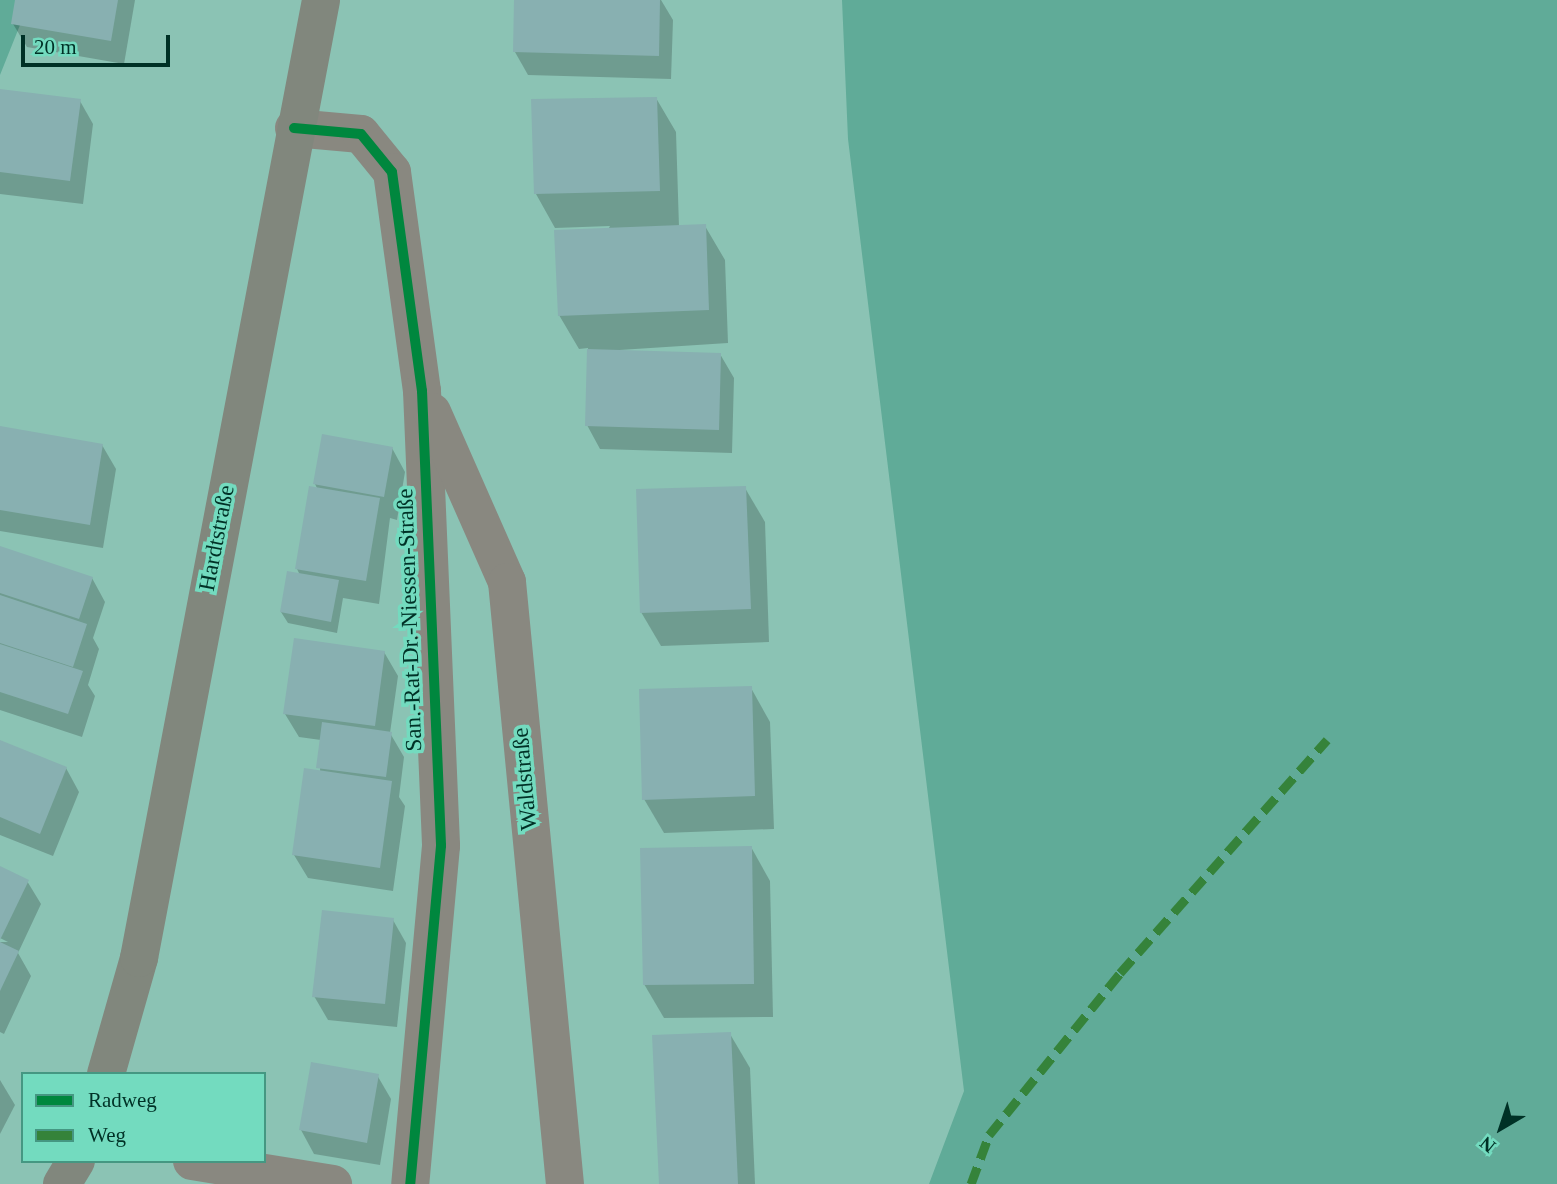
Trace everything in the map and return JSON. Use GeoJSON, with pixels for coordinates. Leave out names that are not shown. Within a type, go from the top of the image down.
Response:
{"type":"FeatureCollection","features":[{"type":"Feature","properties":{"kind":"main road","name":"Hardtstraße"},"geometry":{"type":"LineString","coordinates":[[107,1072],[139,958],[293,128],[321,0]]}},
{"type":"Feature","properties":{"kind":"main road"},"geometry":{"type":"LineString","coordinates":[[62,1184],[75,1163]]}},
{"type":"Feature","properties":{"kind":"street","name":"San.-Rat-Dr.-Niessen-Straße"},"geometry":{"type":"LineString","coordinates":[[293,128],[361,134],[392,172],[422,391],[441,846],[410,1184]]}},
{"type":"Feature","properties":{"kind":"street","name":"Waldstraße"},"geometry":{"type":"LineString","coordinates":[[422,391],[507,582],[565,1184]]}},
{"type":"Feature","properties":{"kind":"street"},"geometry":{"type":"LineString","coordinates":[[204,1163],[333,1184]]}},
{"type":"Feature","properties":{"kind":"green space"},"geometry":{"type":"Polygon","coordinates":[[[0,0],[30,0],[0,75],[0,0]]]}},
{"type":"Feature","properties":{"kind":"green space"},"geometry":{"type":"Polygon","coordinates":[[[842,0],[1557,0],[1557,1184],[929,1184],[964,1091],[848,139],[842,0]]]}},
{"type":"Feature","properties":{"kind":"building"},"geometry":{"type":"Polygon","coordinates":[[[15,0],[118,0],[111,41],[11,24],[15,0]]]}},
{"type":"Feature","properties":{"kind":"building"},"geometry":{"type":"Polygon","coordinates":[[[514,0],[660,0],[659,56],[513,52],[514,0]]]}},
{"type":"Feature","properties":{"kind":"building"},"geometry":{"type":"Polygon","coordinates":[[[0,89],[81,99],[70,181],[0,172],[0,89]]]}},
{"type":"Feature","properties":{"kind":"building"},"geometry":{"type":"Polygon","coordinates":[[[657,97],[660,191],[534,194],[531,99],[657,97]]]}},
{"type":"Feature","properties":{"kind":"building"},"geometry":{"type":"Polygon","coordinates":[[[706,224],[709,310],[558,316],[554,230],[706,224]]]}},
{"type":"Feature","properties":{"kind":"building"},"geometry":{"type":"Polygon","coordinates":[[[587,349],[721,353],[719,430],[585,426],[587,349]]]}},
{"type":"Feature","properties":{"kind":"building"},"geometry":{"type":"Polygon","coordinates":[[[0,426],[103,444],[90,525],[0,510],[0,426]]]}},
{"type":"Feature","properties":{"kind":"building"},"geometry":{"type":"Polygon","coordinates":[[[322,434],[393,447],[384,497],[313,484],[322,434]]]}},
{"type":"Feature","properties":{"kind":"building"},"geometry":{"type":"Polygon","coordinates":[[[309,486],[380,498],[366,581],[295,569],[309,486]]]}},
{"type":"Feature","properties":{"kind":"building"},"geometry":{"type":"Polygon","coordinates":[[[746,486],[751,609],[640,613],[636,489],[746,486]]]}},
{"type":"Feature","properties":{"kind":"building"},"geometry":{"type":"Polygon","coordinates":[[[0,546],[93,577],[79,619],[0,593],[0,546]]]}},
{"type":"Feature","properties":{"kind":"building"},"geometry":{"type":"Polygon","coordinates":[[[287,571],[339,580],[331,622],[280,612],[287,571]]]}},
{"type":"Feature","properties":{"kind":"building"},"geometry":{"type":"Polygon","coordinates":[[[0,595],[87,624],[73,667],[0,643],[0,595]]]}},
{"type":"Feature","properties":{"kind":"building"},"geometry":{"type":"Polygon","coordinates":[[[294,638],[385,651],[375,726],[283,714],[294,638]]]}},
{"type":"Feature","properties":{"kind":"building"},"geometry":{"type":"Polygon","coordinates":[[[0,644],[83,671],[68,714],[0,692],[0,644]]]}},
{"type":"Feature","properties":{"kind":"building"},"geometry":{"type":"Polygon","coordinates":[[[752,686],[755,796],[642,800],[639,689],[752,686]]]}},
{"type":"Feature","properties":{"kind":"building"},"geometry":{"type":"Polygon","coordinates":[[[322,722],[392,732],[386,777],[316,768],[322,722]]]}},
{"type":"Feature","properties":{"kind":"building"},"geometry":{"type":"Polygon","coordinates":[[[0,740],[67,767],[40,834],[0,817],[0,740]]]}},
{"type":"Feature","properties":{"kind":"building"},"geometry":{"type":"Polygon","coordinates":[[[304,768],[392,781],[380,868],[292,855],[304,768]]]}},
{"type":"Feature","properties":{"kind":"building"},"geometry":{"type":"Polygon","coordinates":[[[752,846],[754,984],[643,985],[640,848],[752,846]]]}},
{"type":"Feature","properties":{"kind":"building"},"geometry":{"type":"Polygon","coordinates":[[[0,866],[29,880],[0,940],[0,866]]]}},
{"type":"Feature","properties":{"kind":"building"},"geometry":{"type":"Polygon","coordinates":[[[322,910],[394,918],[385,1004],[312,997],[322,910]]]}},
{"type":"Feature","properties":{"kind":"building"},"geometry":{"type":"Polygon","coordinates":[[[0,942],[19,951],[0,991],[0,942]]]}},
{"type":"Feature","properties":{"kind":"building"},"geometry":{"type":"Polygon","coordinates":[[[731,1032],[738,1184],[659,1184],[652,1035],[731,1032]]]}},
{"type":"Feature","properties":{"kind":"building"},"geometry":{"type":"Polygon","coordinates":[[[311,1062],[379,1074],[367,1143],[299,1130],[311,1062]]]}},
{"type":"Feature","properties":{"kind":"marked path"},"geometry":{"type":"LineString","coordinates":[[971,1184],[989,1135],[1120,973],[1327,740]]}},
{"type":"Feature","properties":{"kind":"cycle path"},"geometry":{"type":"LineString","coordinates":[[294,128],[361,134],[392,172],[422,391],[441,846],[410,1184]]}}]}
